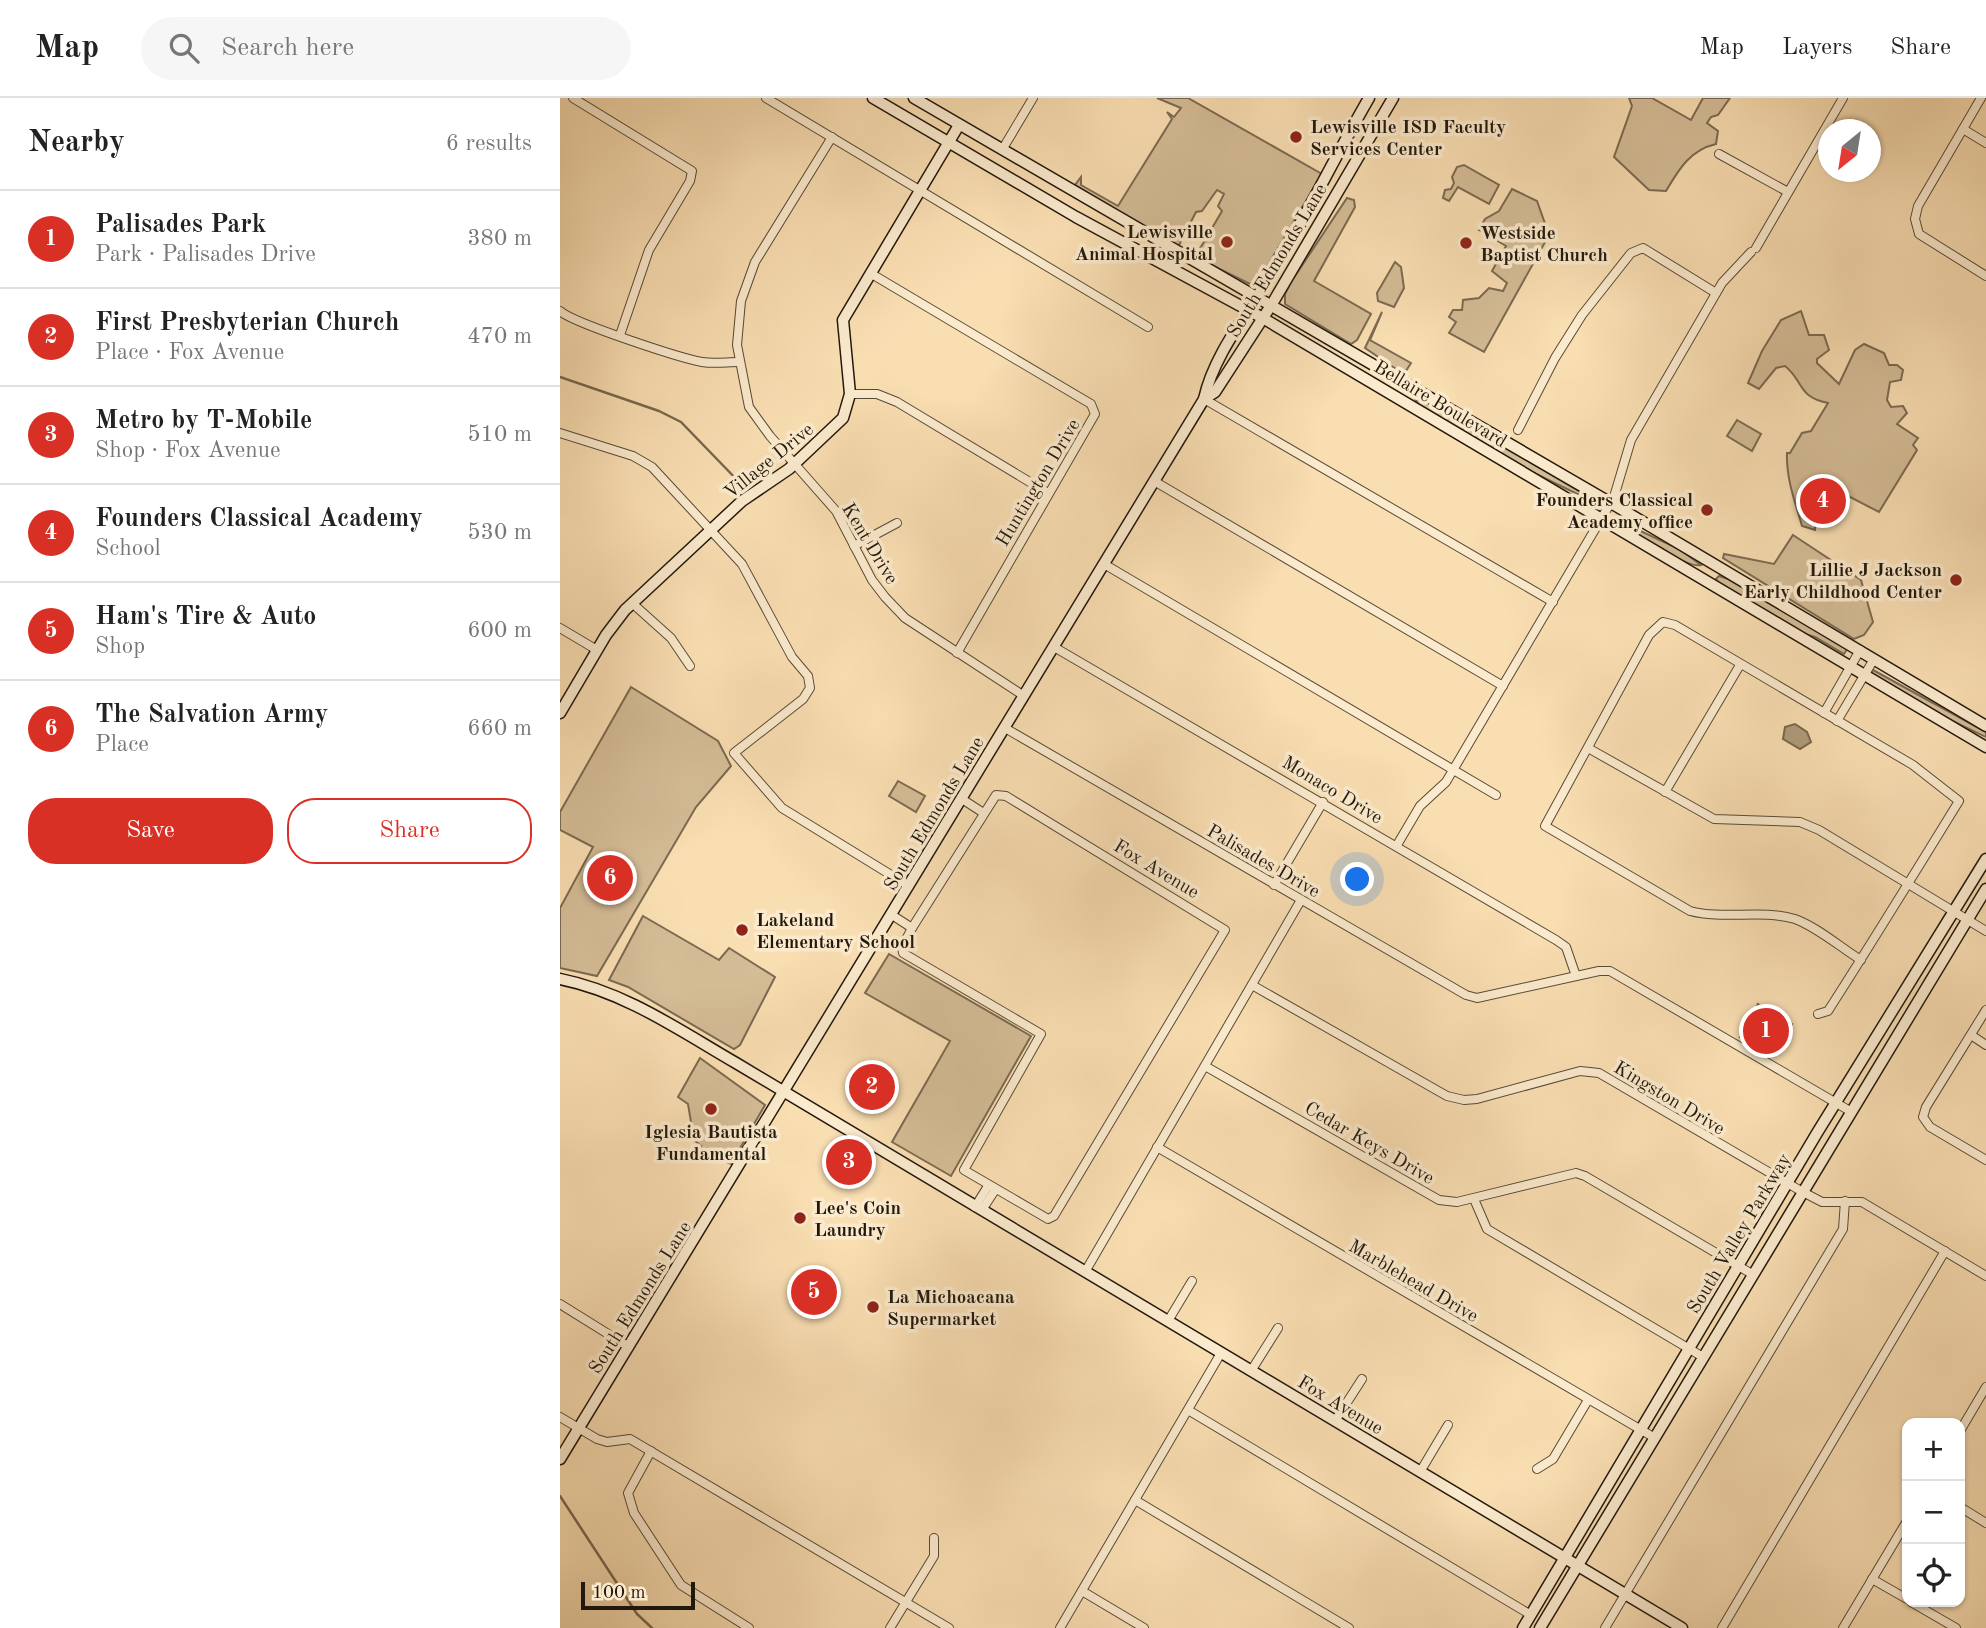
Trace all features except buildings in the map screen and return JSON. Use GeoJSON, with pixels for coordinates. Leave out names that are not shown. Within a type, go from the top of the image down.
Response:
{"type":"FeatureCollection","features":[{"type":"Feature","properties":{"kind":"main road","name":"Bellaire Boulevard"},"geometry":{"type":"LineString","coordinates":[[873,98],[1076,217],[1248,309],[1986,747]]}},
{"type":"Feature","properties":{"kind":"main road","name":"Bellaire Boulevard"},"geometry":{"type":"LineString","coordinates":[[914,98],[1167,247],[1272,304],[1409,384],[1986,726]]}},
{"type":"Feature","properties":{"kind":"main road","name":"South Edmonds Lane"},"geometry":{"type":"LineString","coordinates":[[560,1459],[1204,399],[1207,382],[1369,98]]}},
{"type":"Feature","properties":{"kind":"main road","name":"South Edmonds Lane"},"geometry":{"type":"LineString","coordinates":[[1204,399],[1215,393],[1261,317],[1272,304],[1393,98]]}},
{"type":"Feature","properties":{"kind":"main road","name":"Village Drive"},"geometry":{"type":"LineString","coordinates":[[560,713],[597,650],[632,603],[748,496],[795,464],[840,423],[846,413],[850,394],[843,320],[959,125]]}},
{"type":"Feature","properties":{"kind":"main road"},"geometry":{"type":"LineString","coordinates":[[992,167],[1002,150]]}},
{"type":"Feature","properties":{"kind":"main road"},"geometry":{"type":"LineString","coordinates":[[1325,173],[1343,183]]}},
{"type":"Feature","properties":{"kind":"main road"},"geometry":{"type":"LineString","coordinates":[[1401,399],[1409,384]]}},
{"type":"Feature","properties":{"kind":"main road"},"geometry":{"type":"LineString","coordinates":[[1702,579],[1712,562]]}},
{"type":"Feature","properties":{"kind":"main road","name":"South Valley Parkway"},"geometry":{"type":"LineString","coordinates":[[1523,1628],[1837,1102],[1986,859]]}},
{"type":"Feature","properties":{"kind":"main road","name":"South Valley Parkway"},"geometry":{"type":"LineString","coordinates":[[1540,1628],[1986,888]]}},
{"type":"Feature","properties":{"kind":"main road","name":"Fox Avenue"},"geometry":{"type":"LineString","coordinates":[[560,979],[598,988],[625,999],[1682,1628]]}},
{"type":"Feature","properties":{"kind":"street"},"geometry":{"type":"LineString","coordinates":[[573,98],[692,171],[690,181],[649,250],[620,335]]}},
{"type":"Feature","properties":{"kind":"street"},"geometry":{"type":"LineString","coordinates":[[766,98],[1149,327]]}},
{"type":"Feature","properties":{"kind":"street"},"geometry":{"type":"LineString","coordinates":[[1002,150],[1033,98]]}},
{"type":"Feature","properties":{"kind":"street"},"geometry":{"type":"LineString","coordinates":[[1396,845],[1420,806],[1446,782],[1611,503],[1630,440],[1716,293],[1754,250],[1843,98]]}},
{"type":"Feature","properties":{"kind":"street"},"geometry":{"type":"LineString","coordinates":[[1981,98],[1925,192],[1915,219],[1919,234],[1925,239],[1986,276]]}},
{"type":"Feature","properties":{"kind":"street"},"geometry":{"type":"LineString","coordinates":[[1963,129],[1986,143]]}},
{"type":"Feature","properties":{"kind":"street","name":"Kent Drive"},"geometry":{"type":"LineString","coordinates":[[832,137],[755,262],[741,300],[737,330],[739,362],[749,407],[770,436],[836,511],[853,546],[885,597],[905,618],[1024,696]]}},
{"type":"Feature","properties":{"kind":"street"},"geometry":{"type":"LineString","coordinates":[[1719,154],[1788,192]]}},
{"type":"Feature","properties":{"kind":"street"},"geometry":{"type":"LineString","coordinates":[[1518,430],[1555,358],[1582,315],[1632,253],[1643,248],[1716,293]]}},
{"type":"Feature","properties":{"kind":"street","name":"Huntington Drive"},"geometry":{"type":"LineString","coordinates":[[870,273],[1091,404],[1095,414],[957,653]]}},
{"type":"Feature","properties":{"kind":"street"},"geometry":{"type":"LineString","coordinates":[[560,311],[577,322],[683,358],[706,363],[739,362]]}},
{"type":"Feature","properties":{"kind":"street"},"geometry":{"type":"LineString","coordinates":[[850,394],[877,394],[897,402],[1048,493]]}},
{"type":"Feature","properties":{"kind":"street"},"geometry":{"type":"LineString","coordinates":[[1204,399],[1553,602]]}},
{"type":"Feature","properties":{"kind":"street"},"geometry":{"type":"LineString","coordinates":[[560,433],[634,456],[652,467],[711,529],[751,577],[792,657],[808,676],[810,688],[803,699],[734,753],[782,808],[909,886]]}},
{"type":"Feature","properties":{"kind":"street"},"geometry":{"type":"LineString","coordinates":[[1154,481],[1503,686]]}},
{"type":"Feature","properties":{"kind":"street"},"geometry":{"type":"LineString","coordinates":[[853,546],[897,523]]}},
{"type":"Feature","properties":{"kind":"street"},"geometry":{"type":"LineString","coordinates":[[1104,564],[1496,795]]}},
{"type":"Feature","properties":{"kind":"street"},"geometry":{"type":"LineString","coordinates":[[632,603],[671,638],[690,666]]}},
{"type":"Feature","properties":{"kind":"street"},"geometry":{"type":"LineString","coordinates":[[1818,1014],[1828,1011],[1861,960],[1909,884],[1959,801],[1913,765],[1675,625],[1662,622],[1650,635],[1545,826],[1690,911],[1709,916],[1770,916],[1797,920],[1861,960]]}},
{"type":"Feature","properties":{"kind":"street"},"geometry":{"type":"LineString","coordinates":[[560,628],[597,650]]}},
{"type":"Feature","properties":{"kind":"street","name":"Monaco Drive"},"geometry":{"type":"LineString","coordinates":[[1054,647],[1323,802],[1566,947],[1576,976]]}},
{"type":"Feature","properties":{"kind":"street"},"geometry":{"type":"LineString","coordinates":[[1824,713],[1860,650]]}},
{"type":"Feature","properties":{"kind":"street"},"geometry":{"type":"LineString","coordinates":[[1837,721],[1874,659]]}},
{"type":"Feature","properties":{"kind":"street"},"geometry":{"type":"LineString","coordinates":[[1665,792],[1740,665]]}},
{"type":"Feature","properties":{"kind":"street","name":"Palisades Drive"},"geometry":{"type":"LineString","coordinates":[[1005,727],[1447,986],[1477,999],[1576,976],[1610,971],[1850,1111]]}},
{"type":"Feature","properties":{"kind":"street"},"geometry":{"type":"LineString","coordinates":[[1588,748],[1714,819],[1800,822],[1819,830],[1986,931]]}},
{"type":"Feature","properties":{"kind":"street","name":"Fox Avenue"},"geometry":{"type":"LineString","coordinates":[[996,795],[1006,796],[1225,930],[1054,1216],[1048,1219],[964,1170],[1041,1034],[903,953],[902,947],[912,928],[982,812],[996,795]]}},
{"type":"Feature","properties":{"kind":"street"},"geometry":{"type":"LineString","coordinates":[[962,799],[982,812]]}},
{"type":"Feature","properties":{"kind":"street"},"geometry":{"type":"LineString","coordinates":[[1275,885],[1323,802]]}},
{"type":"Feature","properties":{"kind":"street"},"geometry":{"type":"LineString","coordinates":[[1085,1272],[1301,900]]}},
{"type":"Feature","properties":{"kind":"street"},"geometry":{"type":"LineString","coordinates":[[892,915],[912,928]]}},
{"type":"Feature","properties":{"kind":"street","name":"Kingston Drive"},"geometry":{"type":"LineString","coordinates":[[1252,985],[1447,1096],[1464,1100],[1477,1099],[1580,1071],[1599,1073],[1801,1192],[1822,1202],[1862,1202],[1986,1276]]}},
{"type":"Feature","properties":{"kind":"street"},"geometry":{"type":"LineString","coordinates":[[1986,1010],[1926,1107],[1923,1117],[1930,1127],[1986,1160]]}},
{"type":"Feature","properties":{"kind":"street"},"geometry":{"type":"LineString","coordinates":[[1971,1035],[1986,1045]]}},
{"type":"Feature","properties":{"kind":"street","name":"Cedar Keys Drive"},"geometry":{"type":"LineString","coordinates":[[1205,1066],[1438,1200],[1457,1202],[1568,1175],[1585,1175],[1752,1274]]}},
{"type":"Feature","properties":{"kind":"street","name":"Marblehead Drive"},"geometry":{"type":"LineString","coordinates":[[1157,1147],[1655,1438]]}},
{"type":"Feature","properties":{"kind":"street"},"geometry":{"type":"LineString","coordinates":[[979,1209],[991,1188]]}},
{"type":"Feature","properties":{"kind":"street"},"geometry":{"type":"LineString","coordinates":[[1474,1199],[1487,1229],[1703,1357]]}},
{"type":"Feature","properties":{"kind":"street"},"geometry":{"type":"LineString","coordinates":[[1605,1628],[1843,1229],[1845,1201]]}},
{"type":"Feature","properties":{"kind":"street"},"geometry":{"type":"LineString","coordinates":[[1722,1628],[1945,1251]]}},
{"type":"Feature","properties":{"kind":"street"},"geometry":{"type":"LineString","coordinates":[[1168,1321],[1192,1281]]}},
{"type":"Feature","properties":{"kind":"street"},"geometry":{"type":"LineString","coordinates":[[560,1304],[629,1347]]}},
{"type":"Feature","properties":{"kind":"street"},"geometry":{"type":"LineString","coordinates":[[1251,1371],[1278,1328]]}},
{"type":"Feature","properties":{"kind":"street"},"geometry":{"type":"LineString","coordinates":[[1060,1628],[1221,1353]]}},
{"type":"Feature","properties":{"kind":"street"},"geometry":{"type":"LineString","coordinates":[[1335,1421],[1362,1379]]}},
{"type":"Feature","properties":{"kind":"street"},"geometry":{"type":"LineString","coordinates":[[1965,1425],[1983,1401],[1986,1387]]}},
{"type":"Feature","properties":{"kind":"street"},"geometry":{"type":"LineString","coordinates":[[1537,1469],[1553,1459],[1588,1399]]}},
{"type":"Feature","properties":{"kind":"street"},"geometry":{"type":"LineString","coordinates":[[1188,1410],[1531,1615]]}},
{"type":"Feature","properties":{"kind":"street"},"geometry":{"type":"LineString","coordinates":[[560,1417],[607,1442],[630,1439],[948,1628]]}},
{"type":"Feature","properties":{"kind":"street"},"geometry":{"type":"LineString","coordinates":[[1420,1472],[1448,1425]]}},
{"type":"Feature","properties":{"kind":"street"},"geometry":{"type":"LineString","coordinates":[[651,1451],[628,1493],[634,1513],[681,1585],[749,1628]]}},
{"type":"Feature","properties":{"kind":"street"},"geometry":{"type":"LineString","coordinates":[[1135,1500],[1349,1628]]}},
{"type":"Feature","properties":{"kind":"street"},"geometry":{"type":"LineString","coordinates":[[1965,1510],[1986,1523]]}},
{"type":"Feature","properties":{"kind":"street"},"geometry":{"type":"LineString","coordinates":[[1843,1628],[1902,1529]]}},
{"type":"Feature","properties":{"kind":"street"},"geometry":{"type":"LineString","coordinates":[[890,1628],[934,1556],[934,1538]]}},
{"type":"Feature","properties":{"kind":"street"},"geometry":{"type":"LineString","coordinates":[[1872,1578],[1902,1597]]}},
{"type":"Feature","properties":{"kind":"street"},"geometry":{"type":"LineString","coordinates":[[1082,1591],[1144,1628]]}},
{"type":"Feature","properties":{"kind":"street"},"geometry":{"type":"LineString","coordinates":[[1919,1607],[1956,1628]]}},
{"type":"Feature","properties":{"kind":"shaded area"},"geometry":{"type":"Polygon","coordinates":[[[1157,98],[1188,98],[1322,174],[1259,280],[1250,284],[1195,257],[1222,211],[1218,206],[1224,194],[1217,190],[1202,211],[1196,212],[1178,247],[1075,185],[1081,177],[1081,185],[1118,206],[1172,119],[1167,112],[1174,117],[1181,108],[1157,98]]]}},
{"type":"Feature","properties":{"kind":"shaded area"},"geometry":{"type":"Polygon","coordinates":[[[1629,98],[1652,98],[1691,120],[1703,98],[1730,98],[1718,115],[1711,117],[1707,123],[1718,131],[1716,144],[1692,156],[1666,191],[1649,190],[1614,157],[1632,106],[1629,98]]]}},
{"type":"Feature","properties":{"kind":"shaded area"},"geometry":{"type":"Polygon","coordinates":[[[1464,165],[1499,185],[1489,204],[1458,187],[1449,201],[1443,198],[1445,190],[1451,189],[1454,183],[1452,177],[1457,167],[1464,165]]]}},
{"type":"Feature","properties":{"kind":"shaded area"},"geometry":{"type":"Polygon","coordinates":[[[1512,189],[1537,201],[1549,235],[1484,352],[1449,333],[1456,322],[1449,317],[1453,310],[1462,310],[1463,300],[1479,298],[1489,288],[1503,291],[1507,283],[1492,271],[1506,246],[1479,230],[1485,219],[1499,211],[1512,189]]]}},
{"type":"Feature","properties":{"kind":"shaded area"},"geometry":{"type":"Polygon","coordinates":[[[1347,198],[1354,200],[1355,207],[1314,281],[1371,314],[1357,340],[1351,344],[1285,304],[1285,294],[1291,282],[1347,198]]]}},
{"type":"Feature","properties":{"kind":"shaded area"},"geometry":{"type":"Polygon","coordinates":[[[1395,262],[1401,267],[1404,288],[1394,307],[1378,301],[1377,293],[1395,262]]]}},
{"type":"Feature","properties":{"kind":"shaded area"},"geometry":{"type":"Polygon","coordinates":[[[1801,311],[1809,335],[1824,335],[1829,350],[1817,359],[1817,363],[1839,384],[1855,350],[1864,344],[1884,353],[1889,365],[1897,365],[1903,370],[1901,380],[1890,382],[1887,400],[1891,407],[1903,406],[1907,413],[1897,424],[1918,438],[1913,445],[1917,450],[1879,512],[1827,485],[1816,499],[1815,530],[1802,526],[1789,481],[1787,453],[1790,453],[1802,433],[1811,431],[1828,403],[1806,393],[1785,366],[1776,368],[1759,389],[1748,383],[1762,351],[1781,320],[1801,311]]]}},
{"type":"Feature","properties":{"kind":"shaded area"},"geometry":{"type":"Polygon","coordinates":[[[1382,312],[1370,340],[1411,363],[1406,371],[1396,369],[1365,348],[1382,312]]]}},
{"type":"Feature","properties":{"kind":"shaded area"},"geometry":{"type":"Polygon","coordinates":[[[1417,395],[1600,505],[1532,472],[1418,404],[1414,397],[1417,395]]]}},
{"type":"Feature","properties":{"kind":"shaded area"},"geometry":{"type":"Polygon","coordinates":[[[1737,420],[1761,434],[1752,451],[1727,436],[1737,420]]]}},
{"type":"Feature","properties":{"kind":"shaded area"},"geometry":{"type":"Polygon","coordinates":[[[1615,519],[1679,549],[1701,565],[1694,565],[1657,548],[1615,519]]]}},
{"type":"Feature","properties":{"kind":"shaded area"},"geometry":{"type":"Polygon","coordinates":[[[1793,535],[1861,580],[1873,622],[1864,635],[1854,639],[1723,558],[1724,554],[1774,564],[1793,535]]]}},
{"type":"Feature","properties":{"kind":"shaded area"},"geometry":{"type":"Polygon","coordinates":[[[1719,576],[1847,649],[1844,654],[1815,637],[1798,632],[1720,585],[1716,579],[1719,576]]]}},
{"type":"Feature","properties":{"kind":"shaded area"},"geometry":{"type":"Polygon","coordinates":[[[1873,670],[1986,732],[1986,737],[1942,716],[1870,674],[1873,670]]]}},
{"type":"Feature","properties":{"kind":"shaded area"},"geometry":{"type":"Polygon","coordinates":[[[631,687],[718,741],[731,766],[696,807],[597,976],[560,968],[560,908],[593,847],[560,830],[560,812],[631,687]]]}},
{"type":"Feature","properties":{"kind":"shaded area"},"geometry":{"type":"Polygon","coordinates":[[[1795,724],[1807,732],[1811,742],[1800,749],[1783,739],[1785,727],[1795,724]]]}},
{"type":"Feature","properties":{"kind":"shaded area"},"geometry":{"type":"Polygon","coordinates":[[[898,781],[925,796],[916,812],[889,796],[898,781]]]}},
{"type":"Feature","properties":{"kind":"shaded area"},"geometry":{"type":"Polygon","coordinates":[[[643,916],[719,960],[729,948],[775,977],[740,1045],[734,1049],[628,987],[609,980],[643,916]]]}},
{"type":"Feature","properties":{"kind":"shaded area"},"geometry":{"type":"Polygon","coordinates":[[[889,954],[1031,1036],[951,1176],[892,1142],[950,1041],[865,993],[889,954]]]}},
{"type":"Feature","properties":{"kind":"shaded area"},"geometry":{"type":"Polygon","coordinates":[[[1758,1004],[1792,1024],[1774,1056],[1756,1041],[1740,1037],[1758,1004]]]}},
{"type":"Feature","properties":{"kind":"shaded area"},"geometry":{"type":"Polygon","coordinates":[[[700,1058],[765,1105],[731,1164],[699,1149],[701,1146],[686,1133],[691,1122],[688,1104],[678,1097],[700,1058]]]}},
{"type":"Feature","properties":{"kind":"waterway"},"geometry":{"type":"LineString","coordinates":[[560,377],[659,411],[681,422],[741,484]]}},
{"type":"Feature","properties":{"kind":"waterway"},"geometry":{"type":"LineString","coordinates":[[560,1496],[637,1614],[652,1628]]}},
{"type":"Feature","properties":{"kind":"place","name":"Lewisville ISD Faculty Services Center"},"geometry":{"type":"Point","coordinates":[1296,137]}},
{"type":"Feature","properties":{"kind":"place","name":"Lewisville Animal Hospital"},"geometry":{"type":"Point","coordinates":[1227,242]}},
{"type":"Feature","properties":{"kind":"place","name":"Westside Baptist Church"},"geometry":{"type":"Point","coordinates":[1466,243]}},
{"type":"Feature","properties":{"kind":"place","name":"Founders Classical Academy"},"geometry":{"type":"Point","coordinates":[1823,501]}},
{"type":"Feature","properties":{"kind":"place","name":"Founders Classical Academy office"},"geometry":{"type":"Point","coordinates":[1707,510]}},
{"type":"Feature","properties":{"kind":"place","name":"Lillie J Jackson Early Childhood Center"},"geometry":{"type":"Point","coordinates":[1956,580]}},
{"type":"Feature","properties":{"kind":"place","name":"The Salvation Army"},"geometry":{"type":"Point","coordinates":[610,878]}},
{"type":"Feature","properties":{"kind":"place","name":"Lakeland Elementary School"},"geometry":{"type":"Point","coordinates":[742,930]}},
{"type":"Feature","properties":{"kind":"place","name":"Palisades Park"},"geometry":{"type":"Point","coordinates":[1766,1031]}},
{"type":"Feature","properties":{"kind":"place","name":"First Presbyterian Church"},"geometry":{"type":"Point","coordinates":[872,1087]}},
{"type":"Feature","properties":{"kind":"place","name":"Iglesia Bautista Fundamental"},"geometry":{"type":"Point","coordinates":[711,1109]}},
{"type":"Feature","properties":{"kind":"place","name":"Metro by T-Mobile"},"geometry":{"type":"Point","coordinates":[849,1162]}},
{"type":"Feature","properties":{"kind":"place","name":"Lee's Coin Laundry"},"geometry":{"type":"Point","coordinates":[800,1218]}},
{"type":"Feature","properties":{"kind":"place","name":"Ham's Tire & Auto"},"geometry":{"type":"Point","coordinates":[814,1292]}},
{"type":"Feature","properties":{"kind":"place","name":"La Michoacana Supermarket"},"geometry":{"type":"Point","coordinates":[873,1307]}}]}
